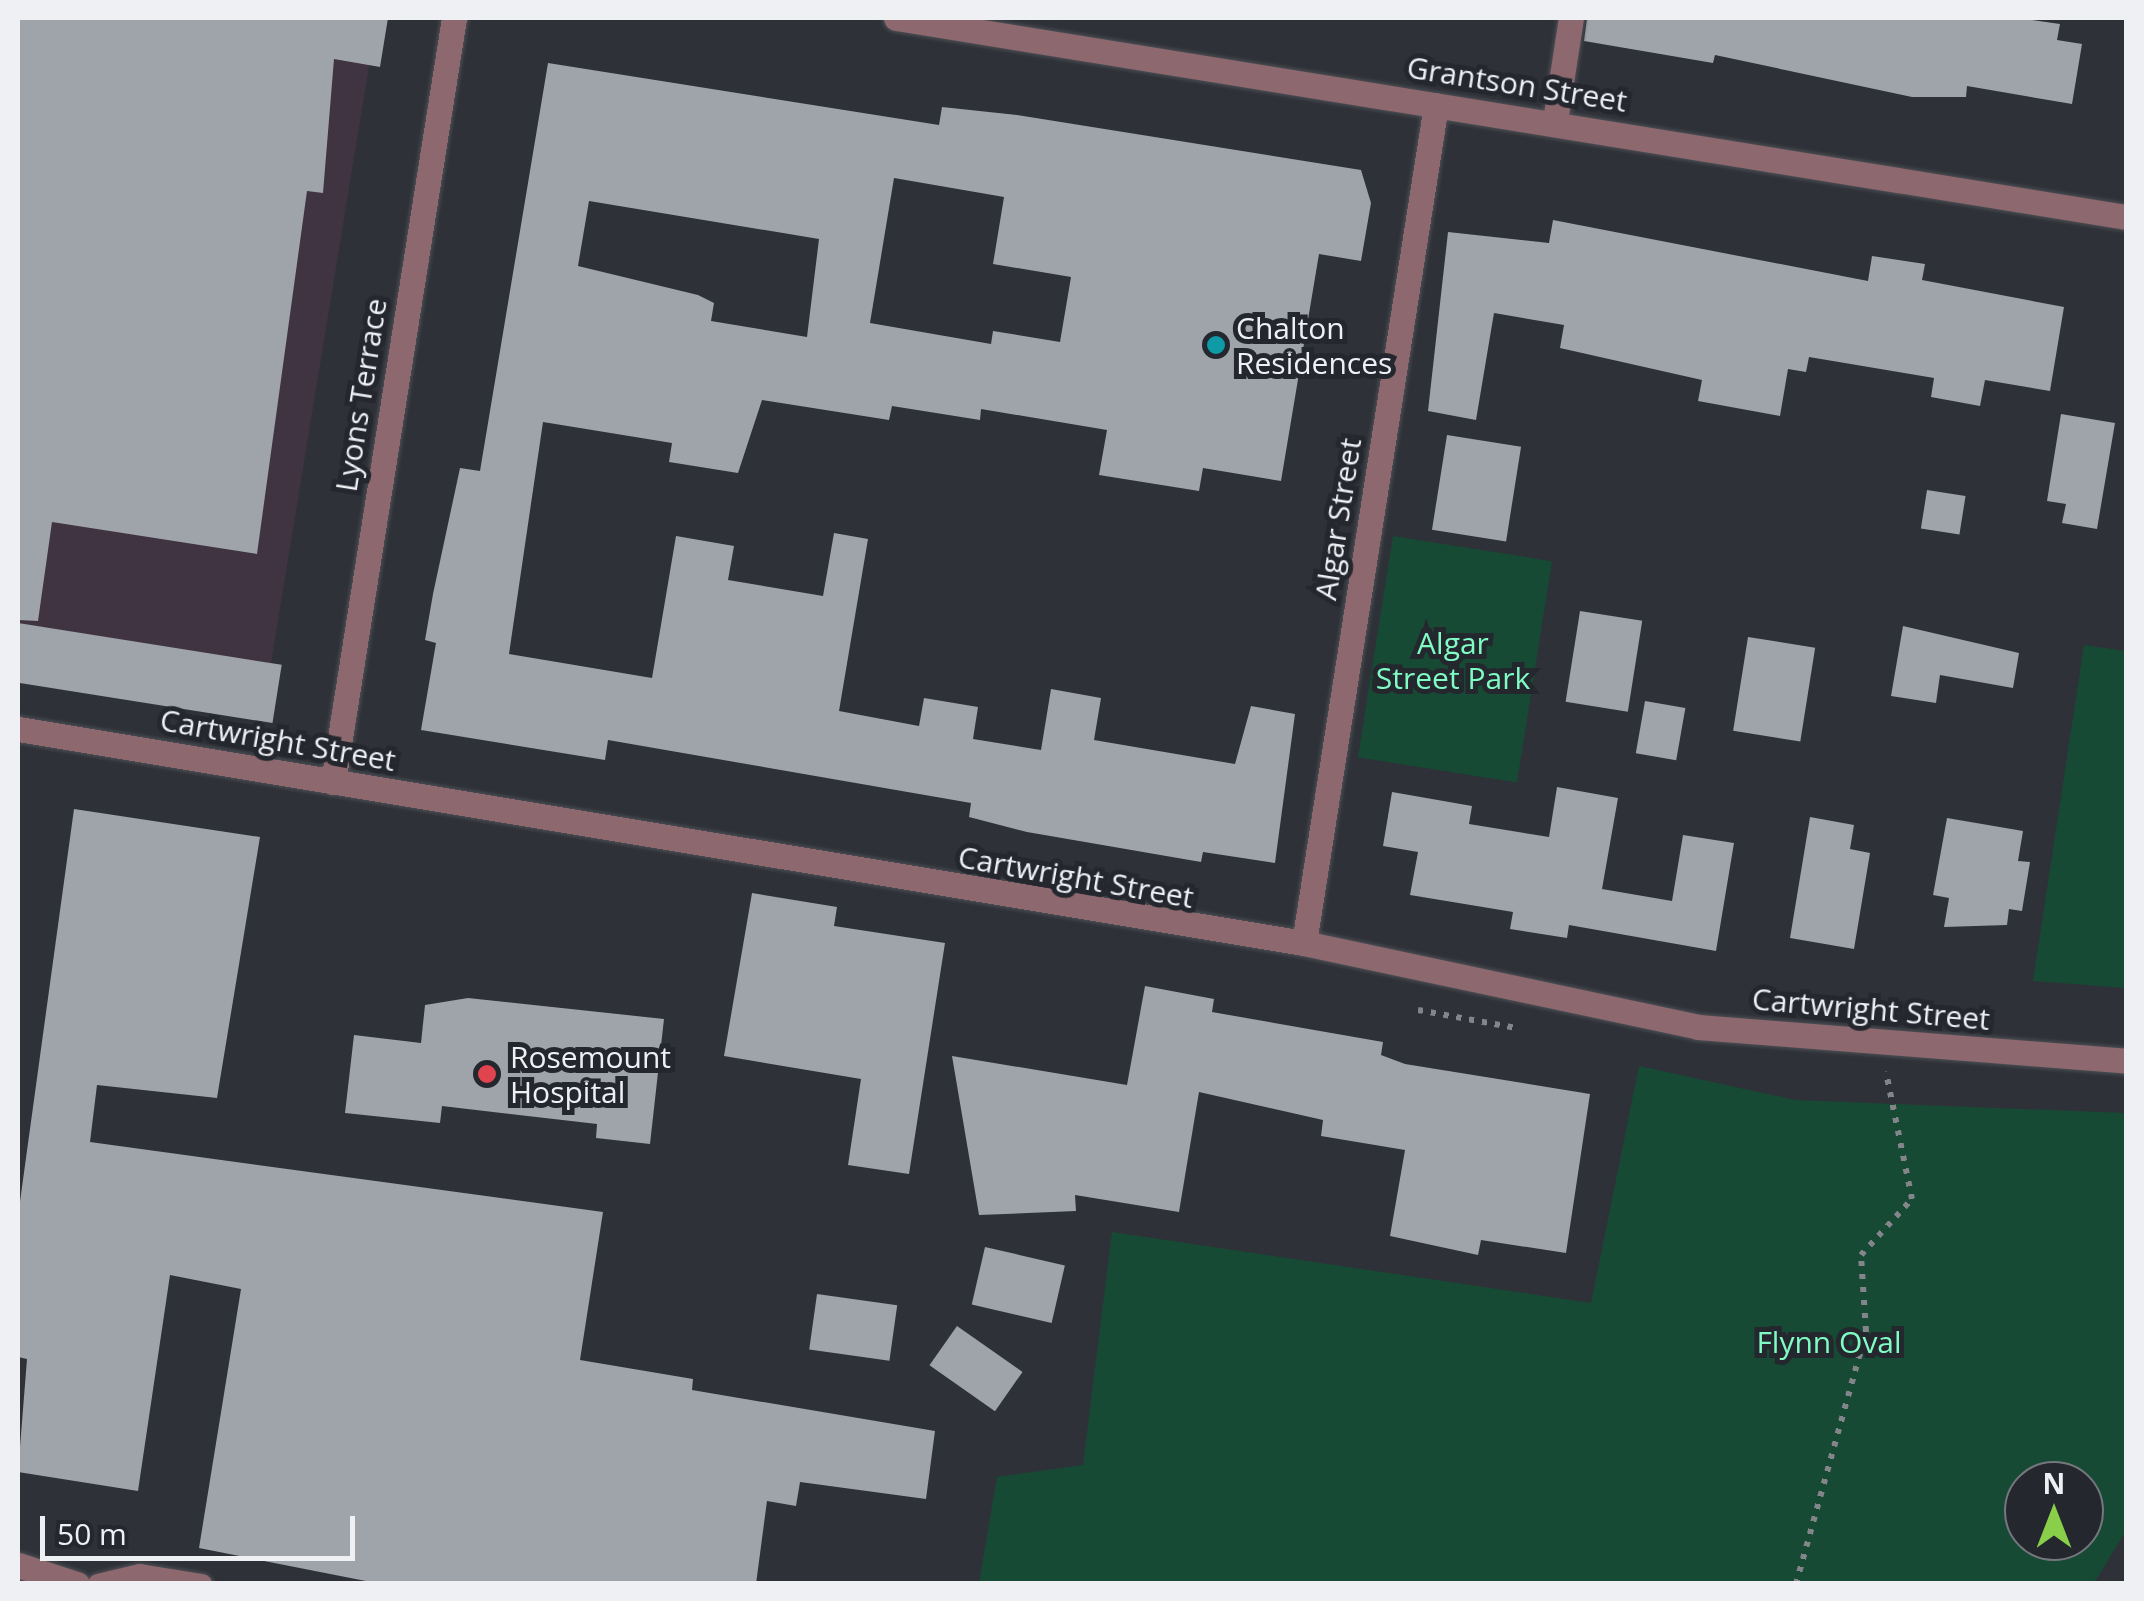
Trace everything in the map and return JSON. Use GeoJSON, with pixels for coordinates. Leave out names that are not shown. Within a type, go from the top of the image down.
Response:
{"type":"FeatureCollection","features":[{"type":"Feature","properties":{"kind":"street","name":"Lyons Terrace"},"geometry":{"type":"LineString","coordinates":[[333,782],[454,18]]}},
{"type":"Feature","properties":{"kind":"street","name":"Grantson Street"},"geometry":{"type":"LineString","coordinates":[[896,18],[1556,121],[2126,218]]}},
{"type":"Feature","properties":{"kind":"street"},"geometry":{"type":"LineString","coordinates":[[1556,121],[1571,18]]}},
{"type":"Feature","properties":{"kind":"street","name":"Algar Street"},"geometry":{"type":"LineString","coordinates":[[1304,944],[1436,105]]}},
{"type":"Feature","properties":{"kind":"street","name":"Cartwright Street"},"geometry":{"type":"LineString","coordinates":[[18,729],[1304,944],[1698,1027],[2126,1061]]}},
{"type":"Feature","properties":{"kind":"street"},"geometry":{"type":"LineString","coordinates":[[18,1565],[77,1584]]}},
{"type":"Feature","properties":{"kind":"lane"},"geometry":{"type":"LineString","coordinates":[[98,1584],[140,1574],[202,1584]]}},
{"type":"Feature","properties":{"kind":"path"},"geometry":{"type":"LineString","coordinates":[[1418,1010],[1516,1028]]}},
{"type":"Feature","properties":{"kind":"path"},"geometry":{"type":"LineString","coordinates":[[1796,1584],[1866,1331],[1861,1255],[1910,1210],[1887,1078]]}},
{"type":"Feature","properties":{"kind":"shaded area"},"geometry":{"type":"Polygon","coordinates":[[[18,18],[377,18],[262,718],[18,680],[18,18]]]}},
{"type":"Feature","properties":{"kind":"green space","name":"Algar Street Park"},"geometry":{"type":"Polygon","coordinates":[[[1393,536],[1552,561],[1517,782],[1358,757],[1393,536]]]}},
{"type":"Feature","properties":{"kind":"green space"},"geometry":{"type":"Polygon","coordinates":[[[2084,645],[2126,651],[2126,988],[2033,981],[2084,645]]]}},
{"type":"Feature","properties":{"kind":"green space","name":"Flynn Oval"},"geometry":{"type":"Polygon","coordinates":[[[1639,1066],[1795,1100],[2126,1113],[2126,1531],[2094,1583],[979,1583],[997,1477],[1083,1465],[1112,1232],[1591,1303],[1639,1066]]]}},
{"type":"Feature","properties":{"kind":"building"},"geometry":{"type":"Polygon","coordinates":[[[18,18],[388,18],[380,67],[334,59],[323,193],[307,191],[257,554],[52,522],[38,621],[18,620],[18,18]]]}},
{"type":"Feature","properties":{"kind":"building"},"geometry":{"type":"Polygon","coordinates":[[[1587,18],[2018,18],[2060,24],[2057,40],[2082,44],[2072,104],[1967,86],[1966,97],[1912,97],[1715,55],[1713,63],[1584,41],[1587,18]]]}},
{"type":"Feature","properties":{"kind":"building"},"geometry":{"type":"Polygon","coordinates":[[[548,63],[939,125],[942,107],[1017,115],[1361,170],[1371,203],[1361,261],[1319,254],[1281,481],[1203,468],[1199,491],[1099,475],[1107,430],[981,409],[980,420],[892,406],[889,420],[762,400],[738,473],[669,462],[672,443],[543,422],[509,654],[652,678],[676,536],[734,546],[728,580],[823,596],[834,533],[868,539],[839,711],[919,726],[924,698],[978,707],[973,739],[1041,750],[1051,689],[1101,698],[1094,740],[1235,764],[1251,706],[1295,714],[1275,863],[1203,852],[1201,862],[1027,832],[969,817],[971,803],[608,740],[605,760],[421,730],[436,643],[425,640],[460,468],[480,471],[548,63]],[[894,178],[870,323],[991,344],[993,331],[1060,342],[1071,277],[993,264],[1004,197],[894,178]],[[589,201],[578,266],[698,295],[714,303],[711,321],[807,337],[819,239],[589,201]]]}},
{"type":"Feature","properties":{"kind":"building"},"geometry":{"type":"Polygon","coordinates":[[[1553,220],[1868,281],[1872,256],[1925,264],[1922,280],[2064,307],[2050,391],[1985,380],[1980,406],[1931,397],[1934,378],[1809,357],[1806,372],[1788,369],[1780,416],[1698,401],[1702,380],[1560,348],[1564,325],[1494,313],[1476,420],[1428,411],[1448,232],[1549,243],[1553,220]]]}},
{"type":"Feature","properties":{"kind":"building"},"geometry":{"type":"Polygon","coordinates":[[[2061,414],[2115,423],[2097,529],[2062,523],[2066,504],[2047,501],[2061,414]]]}},
{"type":"Feature","properties":{"kind":"building"},"geometry":{"type":"Polygon","coordinates":[[[1447,435],[1521,447],[1506,542],[1432,530],[1447,435]]]}},
{"type":"Feature","properties":{"kind":"building"},"geometry":{"type":"Polygon","coordinates":[[[1927,490],[1966,496],[1959,535],[1921,529],[1927,490]]]}},
{"type":"Feature","properties":{"kind":"building"},"geometry":{"type":"Polygon","coordinates":[[[1580,611],[1642,621],[1628,712],[1566,702],[1580,611]]]}},
{"type":"Feature","properties":{"kind":"building"},"geometry":{"type":"Polygon","coordinates":[[[18,623],[282,665],[272,723],[18,683],[18,623]]]}},
{"type":"Feature","properties":{"kind":"building"},"geometry":{"type":"Polygon","coordinates":[[[1903,626],[2019,653],[2013,688],[1940,675],[1936,703],[1891,696],[1903,626]]]}},
{"type":"Feature","properties":{"kind":"building"},"geometry":{"type":"Polygon","coordinates":[[[1748,637],[1815,648],[1800,741],[1733,731],[1748,637]]]}},
{"type":"Feature","properties":{"kind":"building"},"geometry":{"type":"Polygon","coordinates":[[[1645,701],[1685,708],[1676,760],[1636,753],[1645,701]]]}},
{"type":"Feature","properties":{"kind":"building"},"geometry":{"type":"Polygon","coordinates":[[[1557,787],[1618,798],[1602,889],[1672,901],[1683,835],[1734,843],[1716,951],[1569,925],[1567,938],[1510,929],[1513,912],[1410,895],[1418,852],[1383,846],[1392,792],[1472,806],[1469,824],[1549,837],[1557,787]]]}},
{"type":"Feature","properties":{"kind":"building"},"geometry":{"type":"Polygon","coordinates":[[[74,809],[260,837],[217,1098],[97,1085],[90,1142],[603,1212],[580,1360],[693,1379],[692,1390],[935,1431],[926,1499],[800,1482],[796,1506],[767,1501],[756,1584],[381,1584],[199,1548],[241,1289],[170,1275],[138,1491],[18,1472],[27,1359],[18,1357],[18,1216],[74,809]]]}},
{"type":"Feature","properties":{"kind":"building"},"geometry":{"type":"Polygon","coordinates":[[[1810,817],[1854,825],[1850,849],[1870,853],[1854,949],[1790,938],[1810,817]]]}},
{"type":"Feature","properties":{"kind":"building"},"geometry":{"type":"Polygon","coordinates":[[[1947,818],[2023,831],[2018,861],[2030,862],[2022,911],[2009,909],[2007,925],[1944,927],[1949,898],[1933,895],[1947,818]]]}},
{"type":"Feature","properties":{"kind":"building"},"geometry":{"type":"Polygon","coordinates":[[[752,893],[837,907],[834,926],[945,943],[909,1174],[848,1165],[861,1079],[724,1056],[752,893]]]}},
{"type":"Feature","properties":{"kind":"building"},"geometry":{"type":"Polygon","coordinates":[[[1145,986],[1214,999],[1212,1012],[1383,1042],[1381,1055],[1405,1064],[1590,1094],[1566,1253],[1481,1240],[1478,1255],[1390,1236],[1405,1150],[1321,1136],[1323,1120],[1199,1092],[1179,1212],[1075,1195],[1076,1211],[979,1215],[952,1056],[1127,1085],[1145,986]]]}},
{"type":"Feature","properties":{"kind":"building"},"geometry":{"type":"Polygon","coordinates":[[[468,998],[664,1019],[650,1144],[596,1138],[597,1124],[442,1106],[440,1123],[345,1113],[354,1035],[421,1043],[425,1005],[468,998]]]}},
{"type":"Feature","properties":{"kind":"building"},"geometry":{"type":"Polygon","coordinates":[[[985,1247],[1065,1265],[1052,1323],[972,1304],[985,1247]]]}},
{"type":"Feature","properties":{"kind":"building"},"geometry":{"type":"Polygon","coordinates":[[[817,1294],[897,1305],[889,1361],[809,1349],[817,1294]]]}},
{"type":"Feature","properties":{"kind":"building"},"geometry":{"type":"Polygon","coordinates":[[[957,1326],[1023,1372],[995,1411],[929,1365],[957,1326]]]}},
{"type":"Feature","properties":{"kind":"place","name":"Chalton Residences"},"geometry":{"type":"Point","coordinates":[1216,345]}},
{"type":"Feature","properties":{"kind":"place","name":"Rosemount Hospital"},"geometry":{"type":"Point","coordinates":[487,1074]}}]}
